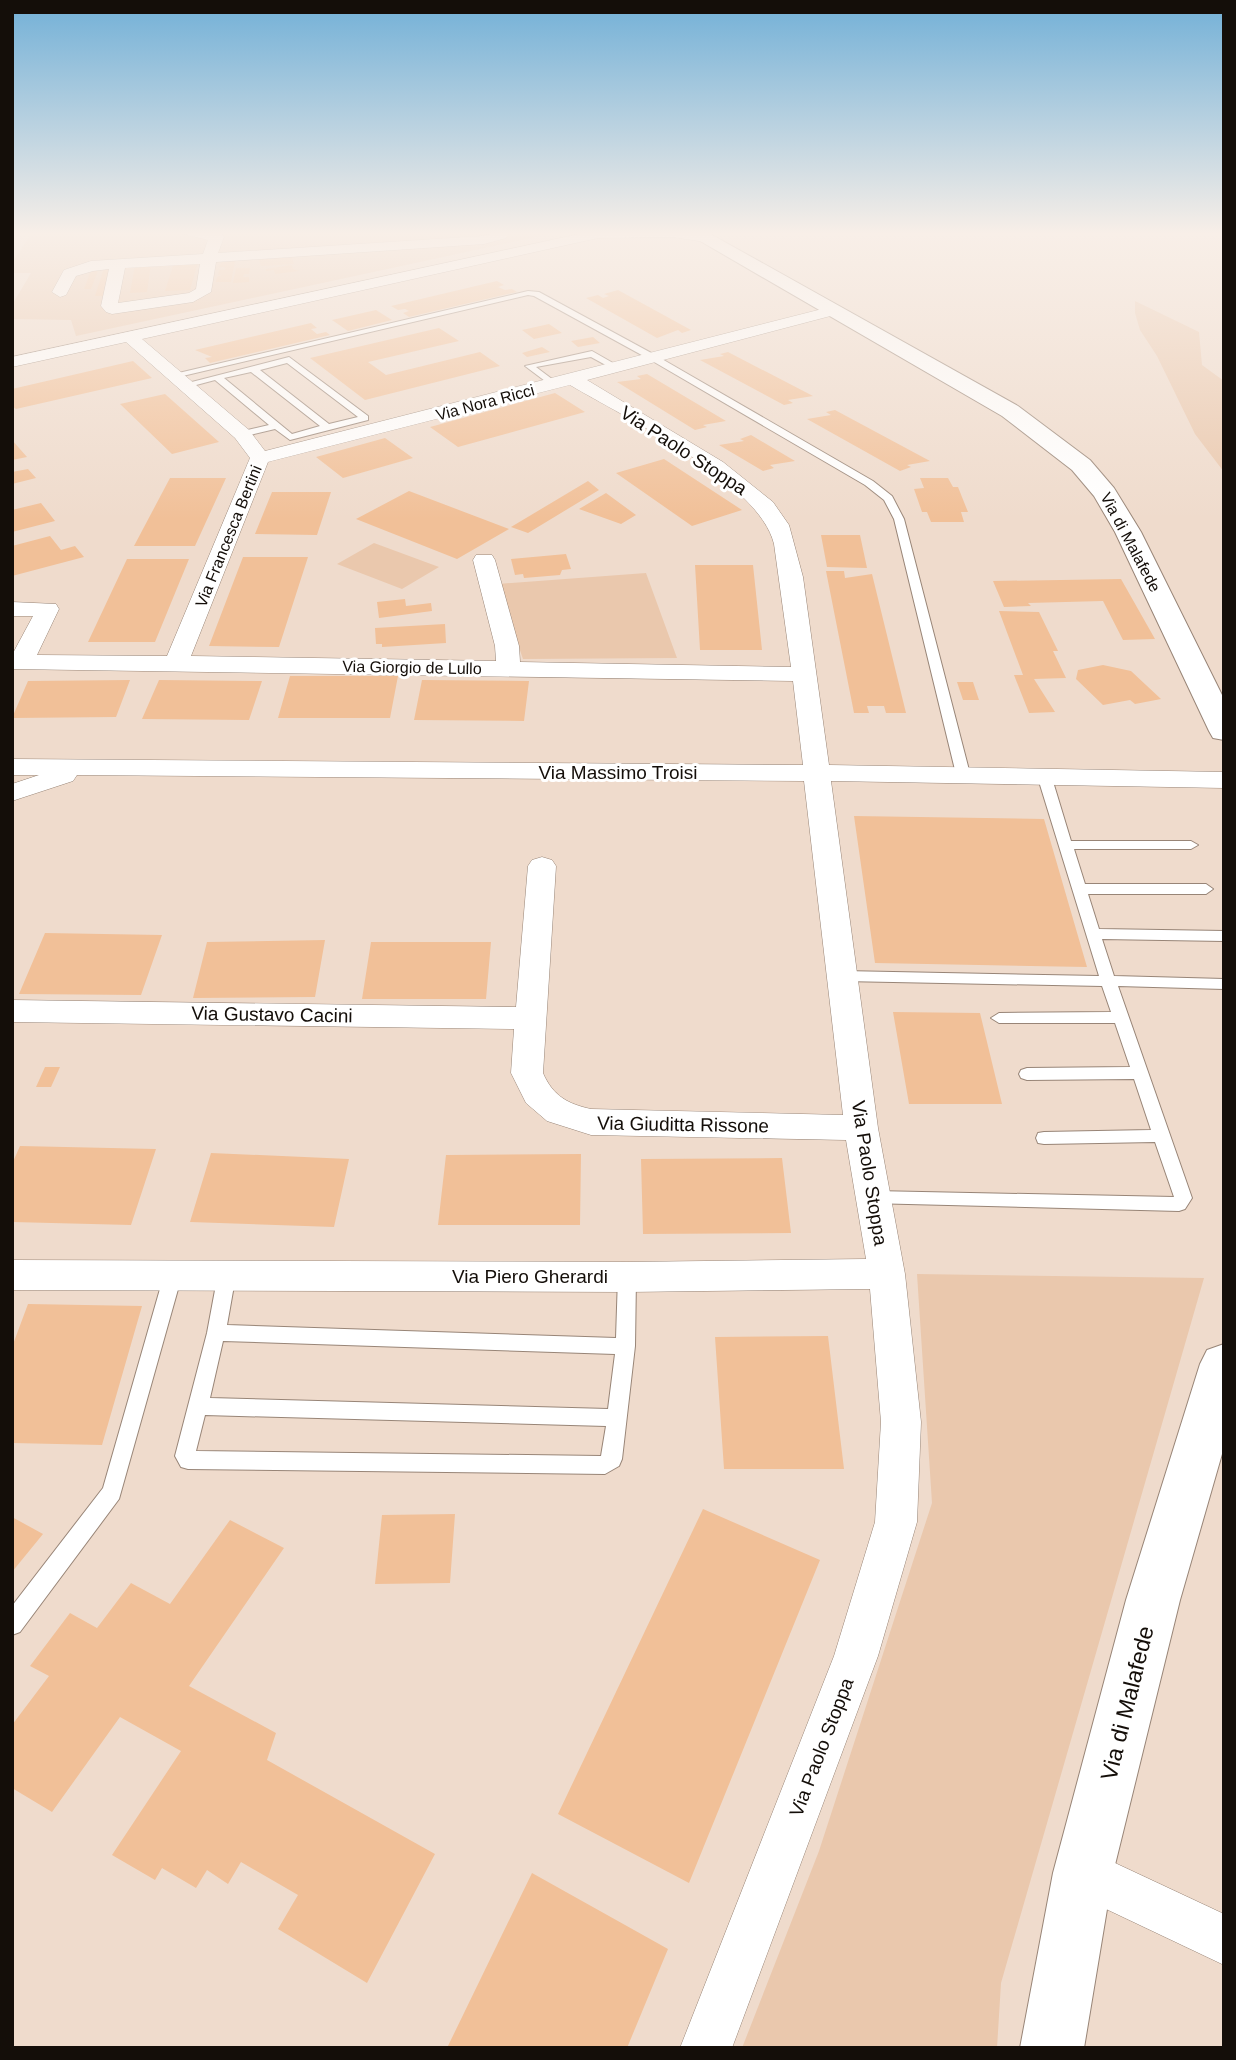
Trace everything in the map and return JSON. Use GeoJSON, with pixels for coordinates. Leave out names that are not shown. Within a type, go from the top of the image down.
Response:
{"type":"FeatureCollection","features":[{"type":"Feature","properties":{"kind":"street"},"geometry":{"type":"LineString","coordinates":[[12,362],[170,327]]}},
{"type":"Feature","properties":{"kind":"street","name":"Via Nora Ricci"},"geometry":{"type":"LineString","coordinates":[[260,458],[289,453],[769,327]]}},
{"type":"Feature","properties":{"kind":"street","name":"Via di Malafede"},"geometry":{"type":"LineString","coordinates":[[861,327],[1010,411],[1090,474],[1105,493],[1128,532],[1224,732]]}},
{"type":"Feature","properties":{"kind":"street","name":"Via Francesca Bertini"},"geometry":{"type":"LineString","coordinates":[[129,336],[242,434],[260,458],[176,663]]}},
{"type":"Feature","properties":{"kind":"street","name":"Via Paolo Stoppa"},"geometry":{"type":"LineString","coordinates":[[563,381],[730,475],[757,498],[779,524],[793,577],[861,1128],[887,1275],[901,1422],[896,1522],[856,1656],[706,2048]]}},
{"type":"Feature","properties":{"kind":"street"},"geometry":{"type":"LineString","coordinates":[[484,560],[507,646],[509,668]]}},
{"type":"Feature","properties":{"kind":"street","name":"Via Giorgio de Lullo"},"geometry":{"type":"LineString","coordinates":[[12,609],[48,609],[17,662],[803,674]]}},
{"type":"Feature","properties":{"kind":"street","name":"Via Massimo Troisi"},"geometry":{"type":"LineString","coordinates":[[12,767],[962,774],[1224,780]]}},
{"type":"Feature","properties":{"kind":"street"},"geometry":{"type":"LineString","coordinates":[[12,793],[86,768]]}},
{"type":"Feature","properties":{"kind":"street","name":"Via Giuditta Rissone"},"geometry":{"type":"LineString","coordinates":[[542,866],[527,1073],[533,1092],[544,1105],[564,1116],[591,1122],[861,1128]]}},
{"type":"Feature","properties":{"kind":"street","name":"Via Gustavo Cacini"},"geometry":{"type":"LineString","coordinates":[[12,1011],[531,1018]]}},
{"type":"Feature","properties":{"kind":"street","name":"Via Piero Gherardi"},"geometry":{"type":"LineString","coordinates":[[12,1275],[887,1275]]}},
{"type":"Feature","properties":{"kind":"street","name":"Via di Malafede"},"geometry":{"type":"LineString","coordinates":[[1052,2048],[1083,1873],[1153,1600],[1224,1364]]}},
{"type":"Feature","properties":{"kind":"street"},"geometry":{"type":"LineString","coordinates":[[1083,1873],[1224,1940]]}},
{"type":"Feature","properties":{"kind":"lane"},"geometry":{"type":"LineString","coordinates":[[179,380],[393,327]]}},
{"type":"Feature","properties":{"kind":"lane"},"geometry":{"type":"LineString","coordinates":[[596,327],[869,483],[888,498],[899,519],[962,774]]}},
{"type":"Feature","properties":{"kind":"lane"},"geometry":{"type":"LineString","coordinates":[[563,381],[529,366],[592,354],[616,367]]}},
{"type":"Feature","properties":{"kind":"lane"},"geometry":{"type":"LineString","coordinates":[[179,380],[217,377],[289,360],[365,418],[290,437],[217,377]]}},
{"type":"Feature","properties":{"kind":"lane"},"geometry":{"type":"LineString","coordinates":[[252,368],[327,427]]}},
{"type":"Feature","properties":{"kind":"lane"},"geometry":{"type":"LineString","coordinates":[[242,434],[276,426]]}},
{"type":"Feature","properties":{"kind":"lane"},"geometry":{"type":"LineString","coordinates":[[874,1198],[1179,1204],[1183,1198],[1108,981],[1044,775]]}},
{"type":"Feature","properties":{"kind":"lane"},"geometry":{"type":"LineString","coordinates":[[1066,845],[1191,845]]}},
{"type":"Feature","properties":{"kind":"lane"},"geometry":{"type":"LineString","coordinates":[[1080,889],[1206,889]]}},
{"type":"Feature","properties":{"kind":"lane"},"geometry":{"type":"LineString","coordinates":[[1094,934],[1224,936]]}},
{"type":"Feature","properties":{"kind":"lane"},"geometry":{"type":"LineString","coordinates":[[843,976],[1224,984]]}},
{"type":"Feature","properties":{"kind":"lane"},"geometry":{"type":"LineString","coordinates":[[999,1018],[1121,1017]]}},
{"type":"Feature","properties":{"kind":"lane"},"geometry":{"type":"LineString","coordinates":[[1027,1074],[1140,1073]]}},
{"type":"Feature","properties":{"kind":"lane"},"geometry":{"type":"LineString","coordinates":[[1044,1138],[1162,1136]]}},
{"type":"Feature","properties":{"kind":"lane"},"geometry":{"type":"LineString","coordinates":[[226,1274],[216,1334],[185,1456],[188,1460],[605,1465],[612,1459],[617,1418],[625,1346],[627,1277]]}},
{"type":"Feature","properties":{"kind":"lane"},"geometry":{"type":"LineString","coordinates":[[12,1624],[112,1492],[173,1275]]}},
{"type":"Feature","properties":{"kind":"lane"},"geometry":{"type":"LineString","coordinates":[[216,1334],[625,1346]]}},
{"type":"Feature","properties":{"kind":"lane"},"geometry":{"type":"LineString","coordinates":[[197,1406],[617,1418]]}},
{"type":"Feature","properties":{"kind":"shaded area"},"geometry":{"type":"Polygon","coordinates":[[[73,327],[117,327],[76,336],[73,327]]]}},
{"type":"Feature","properties":{"kind":"shaded area"},"geometry":{"type":"Polygon","coordinates":[[[1139,327],[1189,327],[1199,332],[1202,365],[1224,381],[1224,472],[1195,434],[1157,356],[1139,327]]]}},
{"type":"Feature","properties":{"kind":"shaded area"},"geometry":{"type":"Polygon","coordinates":[[[374,543],[439,567],[402,589],[337,564],[374,543]]]}},
{"type":"Feature","properties":{"kind":"shaded area"},"geometry":{"type":"Polygon","coordinates":[[[646,573],[677,658],[523,659],[497,584],[646,573]]]}},
{"type":"Feature","properties":{"kind":"shaded area"},"geometry":{"type":"Polygon","coordinates":[[[917,1274],[1204,1278],[1001,1983],[997,2048],[742,2048],[819,1851],[932,1503],[917,1274]]]}},
{"type":"Feature","properties":{"kind":"building"},"geometry":{"type":"Polygon","coordinates":[[[293,327],[316,327],[311,329],[317,334],[326,332],[330,335],[210,363],[205,358],[212,357],[195,350],[293,327]]]}},
{"type":"Feature","properties":{"kind":"building"},"geometry":{"type":"Polygon","coordinates":[[[342,327],[363,327],[348,331],[342,327]]]}},
{"type":"Feature","properties":{"kind":"building"},"geometry":{"type":"Polygon","coordinates":[[[554,327],[562,333],[534,339],[522,330],[554,327]]]}},
{"type":"Feature","properties":{"kind":"building"},"geometry":{"type":"Polygon","coordinates":[[[638,327],[686,327],[691,330],[682,333],[678,330],[657,338],[638,327]]]}},
{"type":"Feature","properties":{"kind":"building"},"geometry":{"type":"Polygon","coordinates":[[[439,328],[459,341],[368,362],[386,375],[480,352],[500,366],[365,400],[310,358],[439,328]]]}},
{"type":"Feature","properties":{"kind":"building"},"geometry":{"type":"Polygon","coordinates":[[[593,337],[600,343],[578,347],[571,341],[593,337]]]}},
{"type":"Feature","properties":{"kind":"building"},"geometry":{"type":"Polygon","coordinates":[[[542,347],[550,352],[527,357],[522,353],[542,347]]]}},
{"type":"Feature","properties":{"kind":"building"},"geometry":{"type":"Polygon","coordinates":[[[728,352],[813,396],[788,400],[793,403],[784,405],[700,360],[724,356],[720,354],[728,352]]]}},
{"type":"Feature","properties":{"kind":"building"},"geometry":{"type":"Polygon","coordinates":[[[133,361],[152,378],[16,409],[12,406],[12,389],[133,361]]]}},
{"type":"Feature","properties":{"kind":"building"},"geometry":{"type":"Polygon","coordinates":[[[647,374],[726,421],[703,425],[707,427],[695,430],[617,382],[641,379],[637,376],[647,374]]]}},
{"type":"Feature","properties":{"kind":"building"},"geometry":{"type":"Polygon","coordinates":[[[555,393],[585,412],[458,447],[430,427],[555,393]]]}},
{"type":"Feature","properties":{"kind":"building"},"geometry":{"type":"Polygon","coordinates":[[[165,394],[219,442],[172,454],[120,404],[165,394]]]}},
{"type":"Feature","properties":{"kind":"building"},"geometry":{"type":"Polygon","coordinates":[[[835,410],[930,461],[907,465],[911,467],[900,471],[807,419],[831,415],[826,412],[835,410]]]}},
{"type":"Feature","properties":{"kind":"building"},"geometry":{"type":"Polygon","coordinates":[[[751,435],[795,461],[770,465],[774,468],[763,471],[719,445],[744,441],[740,439],[751,435]]]}},
{"type":"Feature","properties":{"kind":"building"},"geometry":{"type":"Polygon","coordinates":[[[385,438],[413,458],[343,478],[316,457],[385,438]]]}},
{"type":"Feature","properties":{"kind":"building"},"geometry":{"type":"Polygon","coordinates":[[[12,440],[27,457],[12,460],[12,440]]]}},
{"type":"Feature","properties":{"kind":"building"},"geometry":{"type":"Polygon","coordinates":[[[664,459],[742,510],[692,526],[616,473],[664,459]]]}},
{"type":"Feature","properties":{"kind":"building"},"geometry":{"type":"Polygon","coordinates":[[[28,469],[36,478],[12,484],[12,472],[28,469]]]}},
{"type":"Feature","properties":{"kind":"building"},"geometry":{"type":"Polygon","coordinates":[[[170,478],[226,478],[195,546],[134,546],[170,478]]]}},
{"type":"Feature","properties":{"kind":"building"},"geometry":{"type":"Polygon","coordinates":[[[920,478],[948,478],[953,487],[958,487],[968,512],[961,512],[964,522],[931,522],[927,512],[922,512],[914,489],[924,488],[920,478]]]}},
{"type":"Feature","properties":{"kind":"building"},"geometry":{"type":"Polygon","coordinates":[[[588,481],[599,490],[528,533],[511,527],[588,481]]]}},
{"type":"Feature","properties":{"kind":"building"},"geometry":{"type":"Polygon","coordinates":[[[409,491],[509,529],[457,559],[356,519],[409,491]]]}},
{"type":"Feature","properties":{"kind":"building"},"geometry":{"type":"Polygon","coordinates":[[[272,492],[331,492],[317,535],[255,534],[272,492]]]}},
{"type":"Feature","properties":{"kind":"building"},"geometry":{"type":"Polygon","coordinates":[[[606,493],[636,515],[621,524],[579,509],[606,493]]]}},
{"type":"Feature","properties":{"kind":"building"},"geometry":{"type":"Polygon","coordinates":[[[41,503],[55,521],[12,532],[12,510],[41,503]]]}},
{"type":"Feature","properties":{"kind":"building"},"geometry":{"type":"Polygon","coordinates":[[[821,535],[860,535],[867,568],[827,567],[821,535]]]}},
{"type":"Feature","properties":{"kind":"building"},"geometry":{"type":"Polygon","coordinates":[[[50,536],[61,550],[75,546],[84,557],[12,576],[12,546],[50,536]]]}},
{"type":"Feature","properties":{"kind":"building"},"geometry":{"type":"Polygon","coordinates":[[[566,554],[571,569],[562,570],[560,575],[524,578],[523,574],[515,575],[511,559],[566,554]]]}},
{"type":"Feature","properties":{"kind":"building"},"geometry":{"type":"Polygon","coordinates":[[[243,557],[308,557],[279,647],[209,646],[243,557]]]}},
{"type":"Feature","properties":{"kind":"building"},"geometry":{"type":"Polygon","coordinates":[[[127,559],[189,559],[155,642],[88,642],[127,559]]]}},
{"type":"Feature","properties":{"kind":"building"},"geometry":{"type":"Polygon","coordinates":[[[695,565],[753,565],[762,650],[700,650],[695,565]]]}},
{"type":"Feature","properties":{"kind":"building"},"geometry":{"type":"Polygon","coordinates":[[[826,571],[844,571],[845,578],[872,574],[906,713],[886,713],[884,706],[867,706],[869,713],[854,713],[826,571]]]}},
{"type":"Feature","properties":{"kind":"building"},"geometry":{"type":"Polygon","coordinates":[[[1121,579],[1155,639],[1123,640],[1103,601],[1028,603],[1031,606],[1004,607],[993,581],[1121,579]]]}},
{"type":"Feature","properties":{"kind":"building"},"geometry":{"type":"Polygon","coordinates":[[[405,599],[406,606],[431,603],[432,611],[379,618],[377,602],[405,599]]]}},
{"type":"Feature","properties":{"kind":"building"},"geometry":{"type":"Polygon","coordinates":[[[999,611],[1039,612],[1058,651],[1053,651],[1066,678],[1034,679],[1055,712],[1029,713],[1014,675],[1023,675],[999,611]]]}},
{"type":"Feature","properties":{"kind":"building"},"geometry":{"type":"Polygon","coordinates":[[[445,624],[446,643],[382,647],[382,644],[376,644],[375,628],[445,624]]]}},
{"type":"Feature","properties":{"kind":"building"},"geometry":{"type":"Polygon","coordinates":[[[1103,665],[1131,671],[1161,699],[1135,704],[1130,700],[1103,705],[1076,679],[1078,670],[1103,665]]]}},
{"type":"Feature","properties":{"kind":"building"},"geometry":{"type":"Polygon","coordinates":[[[290,676],[398,676],[390,718],[278,718],[290,676]]]}},
{"type":"Feature","properties":{"kind":"building"},"geometry":{"type":"Polygon","coordinates":[[[130,680],[116,717],[12,718],[28,681],[130,680]]]}},
{"type":"Feature","properties":{"kind":"building"},"geometry":{"type":"Polygon","coordinates":[[[159,680],[262,681],[249,720],[142,719],[159,680]]]}},
{"type":"Feature","properties":{"kind":"building"},"geometry":{"type":"Polygon","coordinates":[[[422,680],[529,681],[524,721],[414,720],[422,680]]]}},
{"type":"Feature","properties":{"kind":"building"},"geometry":{"type":"Polygon","coordinates":[[[957,682],[973,682],[979,700],[963,700],[957,682]]]}},
{"type":"Feature","properties":{"kind":"building"},"geometry":{"type":"Polygon","coordinates":[[[854,816],[1044,819],[1087,967],[875,963],[854,816]]]}},
{"type":"Feature","properties":{"kind":"building"},"geometry":{"type":"Polygon","coordinates":[[[45,933],[162,935],[141,995],[19,994],[45,933]]]}},
{"type":"Feature","properties":{"kind":"building"},"geometry":{"type":"Polygon","coordinates":[[[325,940],[315,997],[193,998],[207,942],[325,940]]]}},
{"type":"Feature","properties":{"kind":"building"},"geometry":{"type":"Polygon","coordinates":[[[371,942],[491,942],[486,999],[362,999],[371,942]]]}},
{"type":"Feature","properties":{"kind":"building"},"geometry":{"type":"Polygon","coordinates":[[[893,1012],[980,1013],[1002,1104],[909,1104],[893,1012]]]}},
{"type":"Feature","properties":{"kind":"building"},"geometry":{"type":"Polygon","coordinates":[[[45,1067],[60,1067],[51,1087],[36,1087],[45,1067]]]}},
{"type":"Feature","properties":{"kind":"building"},"geometry":{"type":"Polygon","coordinates":[[[20,1146],[156,1149],[131,1225],[12,1222],[12,1164],[20,1146]]]}},
{"type":"Feature","properties":{"kind":"building"},"geometry":{"type":"Polygon","coordinates":[[[211,1153],[349,1159],[334,1227],[190,1222],[211,1153]]]}},
{"type":"Feature","properties":{"kind":"building"},"geometry":{"type":"Polygon","coordinates":[[[581,1154],[580,1225],[438,1225],[446,1155],[581,1154]]]}},
{"type":"Feature","properties":{"kind":"building"},"geometry":{"type":"Polygon","coordinates":[[[782,1158],[791,1233],[643,1234],[641,1159],[782,1158]]]}},
{"type":"Feature","properties":{"kind":"building"},"geometry":{"type":"Polygon","coordinates":[[[28,1304],[142,1306],[102,1445],[12,1443],[12,1347],[28,1304]]]}},
{"type":"Feature","properties":{"kind":"building"},"geometry":{"type":"Polygon","coordinates":[[[828,1336],[844,1469],[724,1469],[715,1337],[828,1336]]]}},
{"type":"Feature","properties":{"kind":"building"},"geometry":{"type":"Polygon","coordinates":[[[703,1509],[820,1560],[689,1883],[558,1814],[703,1509]]]}},
{"type":"Feature","properties":{"kind":"building"},"geometry":{"type":"Polygon","coordinates":[[[455,1514],[450,1583],[375,1584],[382,1515],[455,1514]]]}},
{"type":"Feature","properties":{"kind":"building"},"geometry":{"type":"Polygon","coordinates":[[[12,1517],[43,1534],[12,1572],[12,1517]]]}},
{"type":"Feature","properties":{"kind":"building"},"geometry":{"type":"Polygon","coordinates":[[[230,1520],[284,1548],[189,1686],[276,1733],[267,1760],[435,1854],[367,1983],[278,1929],[298,1895],[241,1862],[228,1884],[207,1870],[196,1888],[162,1868],[155,1880],[112,1855],[181,1751],[120,1717],[52,1812],[12,1788],[12,1725],[49,1676],[30,1666],[70,1613],[97,1628],[131,1583],[170,1604],[230,1520]]]}},
{"type":"Feature","properties":{"kind":"building"},"geometry":{"type":"Polygon","coordinates":[[[532,1873],[668,1949],[627,2048],[447,2048],[532,1873]]]}}]}
